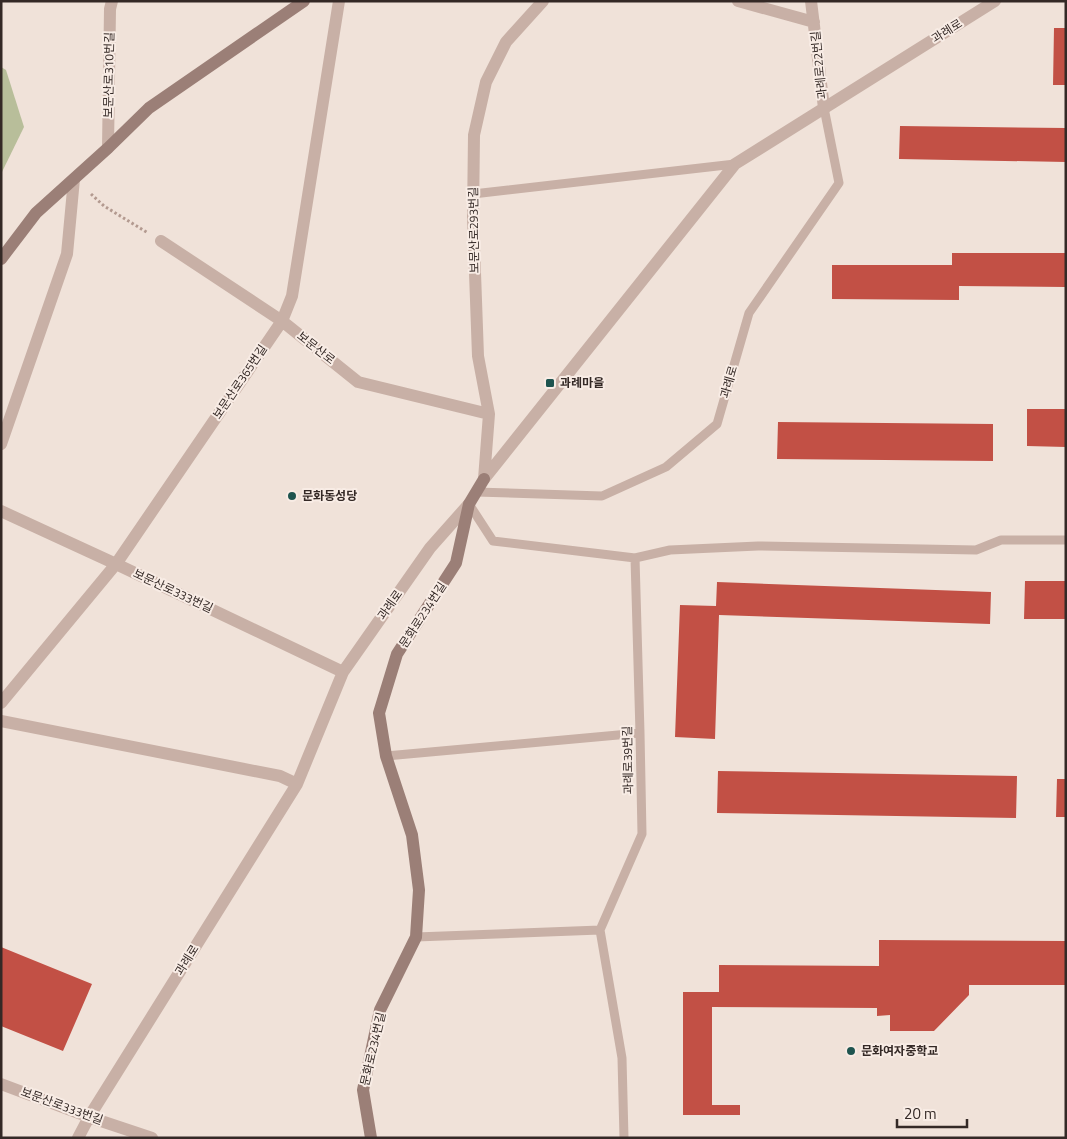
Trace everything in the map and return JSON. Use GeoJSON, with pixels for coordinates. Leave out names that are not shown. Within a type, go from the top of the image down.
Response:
{"type":"FeatureCollection","features":[{"type":"Feature","properties":{"kind":"main road"},"geometry":{"type":"LineString","coordinates":[[1,259],[36,213],[149,108],[304,1]]}},
{"type":"Feature","properties":{"kind":"main road","name":"과례로"},"geometry":{"type":"LineString","coordinates":[[469,504],[484,479]]}},
{"type":"Feature","properties":{"kind":"main road","name":"문화로234번길"},"geometry":{"type":"LineString","coordinates":[[371,1138],[363,1090],[380,1010],[416,937],[420,890],[412,835],[386,756],[378,713],[397,654],[456,563],[469,504]]}},
{"type":"Feature","properties":{"kind":"street","name":"보문산로310번길"},"geometry":{"type":"LineString","coordinates":[[108,148],[110,9],[112,1]]}},
{"type":"Feature","properties":{"kind":"street","name":"보문산로365번길"},"geometry":{"type":"LineString","coordinates":[[1,703],[116,564],[282,321],[292,296],[339,1]]}},
{"type":"Feature","properties":{"kind":"street","name":"보문산로293번길"},"geometry":{"type":"LineString","coordinates":[[484,479],[489,414],[478,356],[473,225],[474,135],[486,82],[506,42],[543,1]]}},
{"type":"Feature","properties":{"kind":"street","name":"과례로22번길"},"geometry":{"type":"LineString","coordinates":[[738,1],[814,22]]}},
{"type":"Feature","properties":{"kind":"street","name":"과례로22번길"},"geometry":{"type":"LineString","coordinates":[[811,1],[824,108]]}},
{"type":"Feature","properties":{"kind":"street","name":"과례로"},"geometry":{"type":"LineString","coordinates":[[484,479],[735,164],[995,1]]}},
{"type":"Feature","properties":{"kind":"street"},"geometry":{"type":"LineString","coordinates":[[1,444],[67,254],[74,179]]}},
{"type":"Feature","properties":{"kind":"street","name":"보문산로"},"geometry":{"type":"LineString","coordinates":[[161,241],[282,321],[358,382],[489,414]]}},
{"type":"Feature","properties":{"kind":"street","name":"과례로"},"geometry":{"type":"LineString","coordinates":[[78,1138],[89,1117],[297,784],[344,672],[430,548],[469,504]]}},
{"type":"Feature","properties":{"kind":"street","name":"보문산로333번길"},"geometry":{"type":"LineString","coordinates":[[1,511],[344,672]]}},
{"type":"Feature","properties":{"kind":"street"},"geometry":{"type":"LineString","coordinates":[[1,721],[280,776],[297,784]]}},
{"type":"Feature","properties":{"kind":"street","name":"보문산로333번길"},"geometry":{"type":"LineString","coordinates":[[1,1084],[152,1138]]}},
{"type":"Feature","properties":{"kind":"lane","name":"과례로"},"geometry":{"type":"LineString","coordinates":[[476,492],[602,496],[666,467],[717,424],[749,313],[839,182],[824,108]]}},
{"type":"Feature","properties":{"kind":"lane","name":"과례로"},"geometry":{"type":"LineString","coordinates":[[473,194],[735,164]]}},
{"type":"Feature","properties":{"kind":"lane"},"geometry":{"type":"LineString","coordinates":[[469,504],[493,541],[635,558],[670,550],[748,547],[976,550],[1002,540],[1066,540]]}},
{"type":"Feature","properties":{"kind":"lane","name":"과례로39번길"},"geometry":{"type":"LineString","coordinates":[[600,930],[642,834],[635,558]]}},
{"type":"Feature","properties":{"kind":"lane"},"geometry":{"type":"LineString","coordinates":[[386,756],[640,732]]}},
{"type":"Feature","properties":{"kind":"lane"},"geometry":{"type":"LineString","coordinates":[[416,937],[600,930],[622,1058],[624,1138]]}},
{"type":"Feature","properties":{"kind":"path"},"geometry":{"type":"LineString","coordinates":[[104,206],[150,234]]}},
{"type":"Feature","properties":{"kind":"green space"},"geometry":{"type":"Polygon","coordinates":[[[1,67],[6,70],[24,127],[1,174],[1,67]]]}},
{"type":"Feature","properties":{"kind":"building"},"geometry":{"type":"Polygon","coordinates":[[[1054,28],[1066,28],[1066,85],[1053,85],[1054,28]]]}},
{"type":"Feature","properties":{"kind":"building"},"geometry":{"type":"Polygon","coordinates":[[[900,126],[1066,128],[1066,162],[899,159],[900,126]]]}},
{"type":"Feature","properties":{"kind":"building"},"geometry":{"type":"Polygon","coordinates":[[[952,253],[1066,253],[1066,287],[959,286],[959,300],[832,299],[832,265],[952,265],[952,253]]]}},
{"type":"Feature","properties":{"kind":"building"},"geometry":{"type":"Polygon","coordinates":[[[1027,409],[1066,409],[1066,447],[1027,446],[1027,409]]]}},
{"type":"Feature","properties":{"kind":"building"},"geometry":{"type":"Polygon","coordinates":[[[778,422],[993,424],[993,461],[777,459],[778,422]]]}},
{"type":"Feature","properties":{"kind":"building"},"geometry":{"type":"Polygon","coordinates":[[[1025,581],[1066,581],[1066,619],[1024,619],[1025,581]]]}},
{"type":"Feature","properties":{"kind":"building"},"geometry":{"type":"Polygon","coordinates":[[[717,582],[991,592],[990,624],[719,615],[715,739],[675,737],[680,605],[716,606],[717,582]]]}},
{"type":"Feature","properties":{"kind":"building"},"geometry":{"type":"Polygon","coordinates":[[[718,771],[1017,776],[1016,818],[717,813],[718,771]]]}},
{"type":"Feature","properties":{"kind":"building"},"geometry":{"type":"Polygon","coordinates":[[[1057,779],[1066,779],[1066,817],[1056,817],[1057,779]]]}},
{"type":"Feature","properties":{"kind":"building"},"geometry":{"type":"Polygon","coordinates":[[[879,940],[1066,941],[1066,985],[969,985],[969,995],[934,1031],[890,1031],[890,1015],[877,1016],[877,1008],[712,1007],[712,1105],[740,1105],[740,1115],[683,1115],[683,992],[719,992],[719,965],[879,966],[879,940]]]}},
{"type":"Feature","properties":{"kind":"building"},"geometry":{"type":"Polygon","coordinates":[[[1,947],[92,984],[63,1051],[1,1026],[1,947]]]}},
{"type":"Feature","properties":{"kind":"place","name":"과례마을"},"geometry":{"type":"Point","coordinates":[550,383]}},
{"type":"Feature","properties":{"kind":"place","name":"문화동성당"},"geometry":{"type":"Point","coordinates":[292,496]}},
{"type":"Feature","properties":{"kind":"place","name":"문화여자중학교"},"geometry":{"type":"Point","coordinates":[851,1051]}}]}
